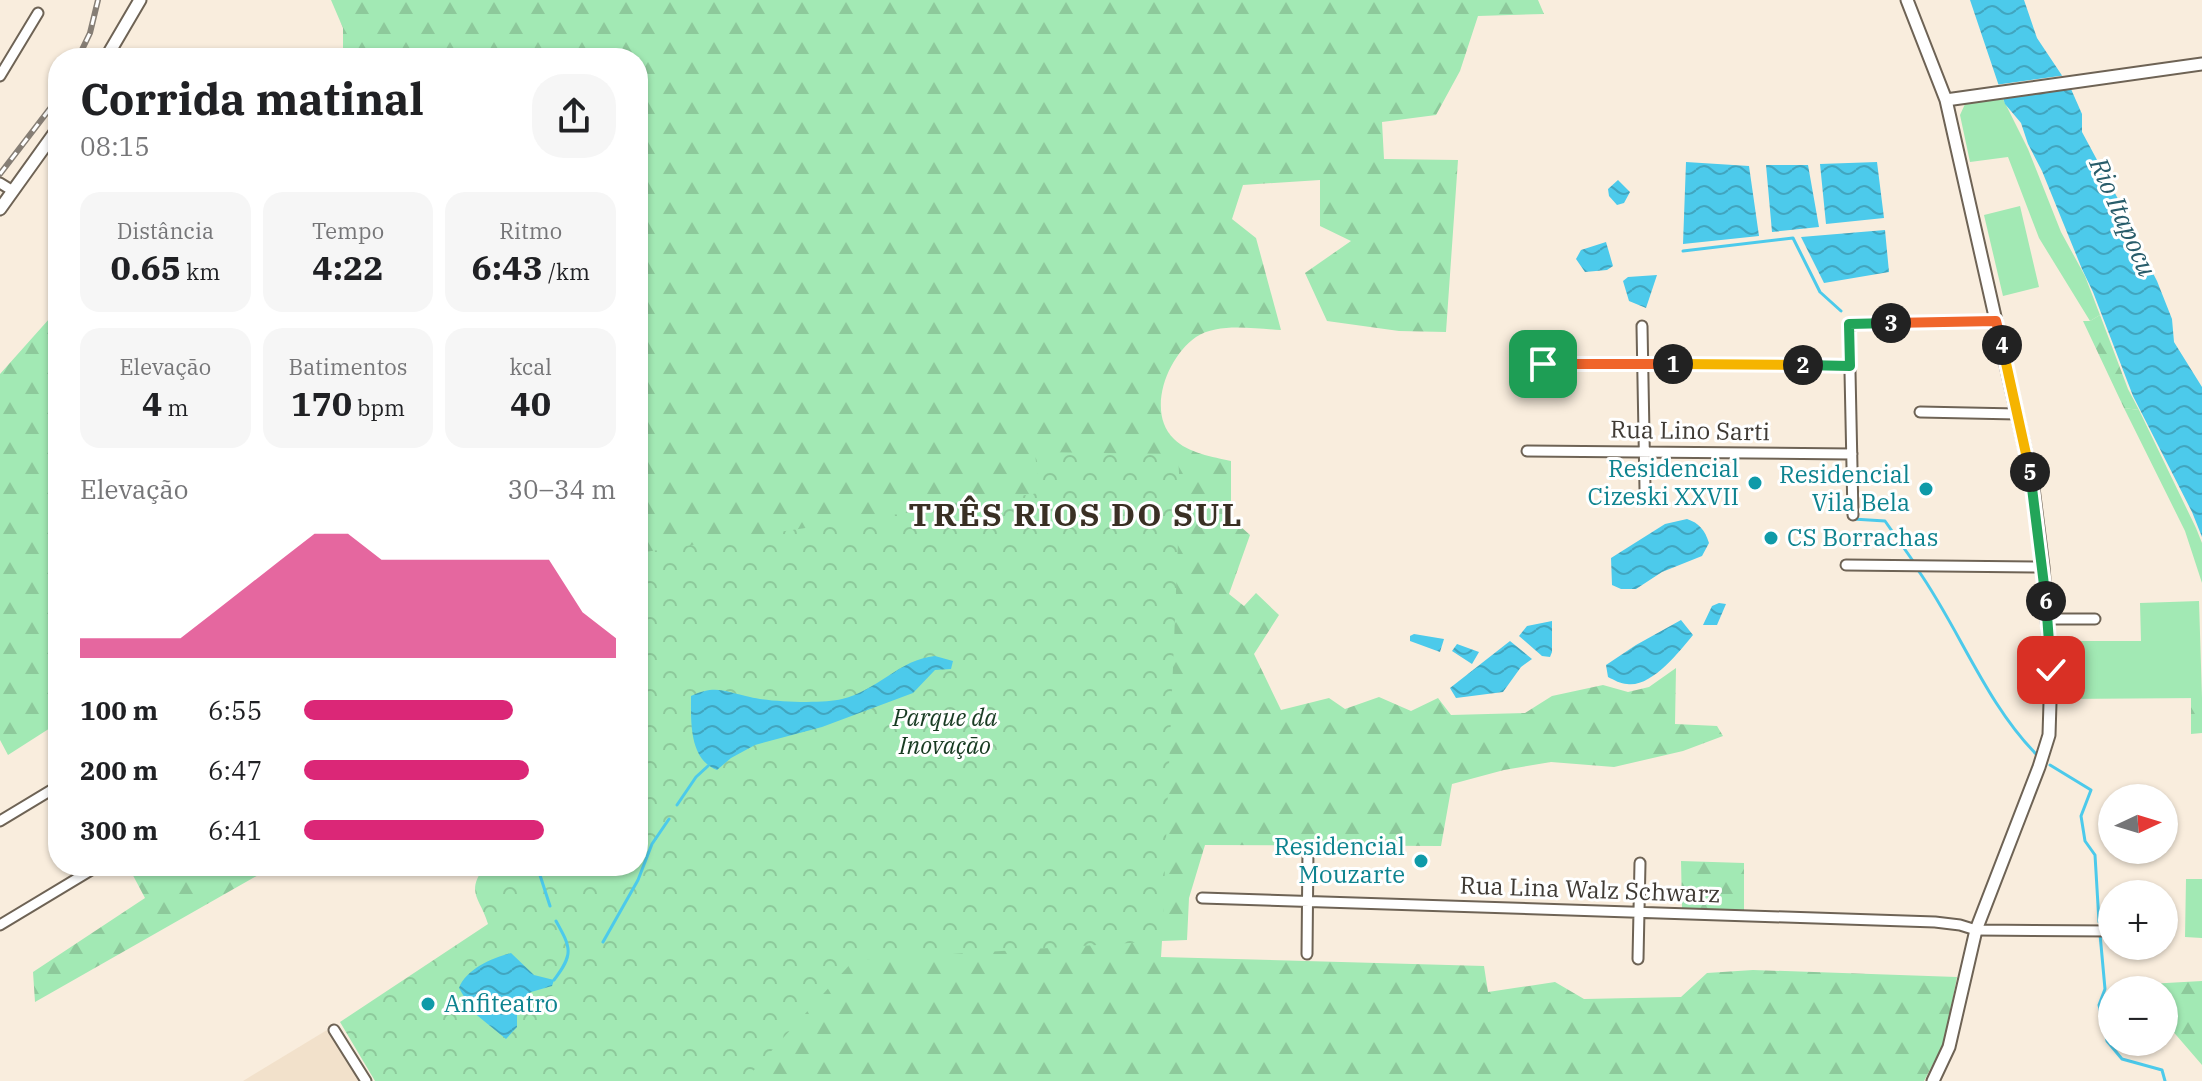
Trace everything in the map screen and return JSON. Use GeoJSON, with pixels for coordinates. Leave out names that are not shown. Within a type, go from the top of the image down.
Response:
{"type":"FeatureCollection","features":[{"type":"Feature","properties":{"kind":"street"},"geometry":{"type":"LineString","coordinates":[[112,48],[140,0]]}},
{"type":"Feature","properties":{"kind":"street"},"geometry":{"type":"LineString","coordinates":[[1907,0],[1946,100],[2032,480],[2048,619],[2052,704],[2049,735],[2039,767],[1976,930],[1949,1047],[1933,1081]]}},
{"type":"Feature","properties":{"kind":"street"},"geometry":{"type":"LineString","coordinates":[[0,76],[38,13]]}},
{"type":"Feature","properties":{"kind":"street"},"geometry":{"type":"LineString","coordinates":[[1946,100],[2202,64]]}},
{"type":"Feature","properties":{"kind":"street"},"geometry":{"type":"LineString","coordinates":[[0,209],[48,142]]}},
{"type":"Feature","properties":{"kind":"street"},"geometry":{"type":"LineString","coordinates":[[0,183],[13,191]]}},
{"type":"Feature","properties":{"kind":"street"},"geometry":{"type":"LineString","coordinates":[[1853,515],[1849,324],[1996,321]]}},
{"type":"Feature","properties":{"kind":"street"},"geometry":{"type":"LineString","coordinates":[[1642,326],[1645,489]]}},
{"type":"Feature","properties":{"kind":"street"},"geometry":{"type":"LineString","coordinates":[[1543,364],[1850,366]]}},
{"type":"Feature","properties":{"kind":"street"},"geometry":{"type":"LineString","coordinates":[[1920,412],[2017,414]]}},
{"type":"Feature","properties":{"kind":"street","name":"Rua Lino Sarti"},"geometry":{"type":"LineString","coordinates":[[1527,451],[1852,454]]}},
{"type":"Feature","properties":{"kind":"street"},"geometry":{"type":"LineString","coordinates":[[1846,565],[2043,567]]}},
{"type":"Feature","properties":{"kind":"street"},"geometry":{"type":"LineString","coordinates":[[2048,619],[2095,619]]}},
{"type":"Feature","properties":{"kind":"street"},"geometry":{"type":"LineString","coordinates":[[0,821],[48,792]]}},
{"type":"Feature","properties":{"kind":"street"},"geometry":{"type":"LineString","coordinates":[[1307,954],[1308,849]]}},
{"type":"Feature","properties":{"kind":"street"},"geometry":{"type":"LineString","coordinates":[[1638,959],[1640,863]]}},
{"type":"Feature","properties":{"kind":"street"},"geometry":{"type":"LineString","coordinates":[[0,925],[81,876]]}},
{"type":"Feature","properties":{"kind":"street","name":"Rua Lina Walz Schwarz"},"geometry":{"type":"LineString","coordinates":[[1202,898],[1935,922],[1976,930],[2098,931]]}},
{"type":"Feature","properties":{"kind":"street"},"geometry":{"type":"LineString","coordinates":[[334,1030],[366,1081]]}},
{"type":"Feature","properties":{"kind":"shaded area"},"geometry":{"type":"Polygon","coordinates":[[[327,1030],[359,1081],[243,1081],[327,1030]]]}},
{"type":"Feature","properties":{"kind":"green space"},"geometry":{"type":"Polygon","coordinates":[[[331,0],[1538,0],[1544,14],[1478,16],[1460,71],[1436,115],[1382,122],[1384,159],[1458,160],[1446,332],[1399,331],[1327,321],[1305,273],[1351,241],[1320,226],[1320,180],[1243,185],[1232,219],[1256,238],[1281,330],[1226,328],[1196,337],[1176,358],[1169,371],[1161,400],[1162,414],[1166,428],[1180,444],[1201,454],[1231,461],[1231,518],[1250,535],[1229,594],[1244,606],[1256,593],[1279,615],[1254,654],[1281,710],[1329,698],[1345,709],[1379,697],[1411,711],[1438,698],[1451,715],[1525,713],[1552,696],[1603,685],[1628,692],[1649,687],[1676,668],[1675,724],[1717,726],[1723,736],[1683,751],[1614,767],[1551,762],[1452,784],[1441,846],[1205,845],[1189,898],[1187,940],[1162,941],[1161,957],[1484,966],[1488,992],[1555,982],[1584,999],[1681,997],[1707,973],[1753,970],[1957,977],[1944,1043],[1924,1081],[511,1081],[697,799],[648,684],[648,48],[343,48],[343,28],[331,0]]]}},
{"type":"Feature","properties":{"kind":"green space"},"geometry":{"type":"Polygon","coordinates":[[[2003,99],[2028,149],[2061,232],[2085,276],[2100,315],[2090,321],[2039,238],[2008,157],[1970,162],[1960,115],[1965,104],[2003,99]]]}},
{"type":"Feature","properties":{"kind":"green space"},"geometry":{"type":"Polygon","coordinates":[[[2020,206],[2039,287],[2003,296],[1984,215],[2020,206]]]}},
{"type":"Feature","properties":{"kind":"green space"},"geometry":{"type":"Polygon","coordinates":[[[2100,315],[2139,410],[2124,408],[2083,321],[2100,315]]]}},
{"type":"Feature","properties":{"kind":"green space"},"geometry":{"type":"Polygon","coordinates":[[[48,320],[48,729],[8,755],[0,740],[0,374],[48,320]]]}},
{"type":"Feature","properties":{"kind":"green space"},"geometry":{"type":"Polygon","coordinates":[[[2124,408],[2139,410],[2196,528],[2202,543],[2202,583],[2185,531],[2124,408]]]}},
{"type":"Feature","properties":{"kind":"green space","name":"Parque da Inovação"},"geometry":{"type":"Polygon","coordinates":[[[1035,452],[1178,454],[1180,492],[1162,941],[854,960],[744,1081],[375,1081],[340,1022],[488,924],[476,895],[479,876],[648,876],[648,552],[1039,493],[1035,452]]]}},
{"type":"Feature","properties":{"kind":"green space"},"geometry":{"type":"Polygon","coordinates":[[[2199,601],[2202,698],[2061,699],[2059,641],[2141,641],[2140,603],[2199,601]]]}},
{"type":"Feature","properties":{"kind":"green space"},"geometry":{"type":"Polygon","coordinates":[[[2191,698],[2202,698],[2202,733],[2191,734],[2191,698]]]}},
{"type":"Feature","properties":{"kind":"green space"},"geometry":{"type":"Polygon","coordinates":[[[1681,861],[1744,863],[1744,912],[1682,908],[1681,861]]]}},
{"type":"Feature","properties":{"kind":"green space"},"geometry":{"type":"Polygon","coordinates":[[[133,876],[256,876],[35,1002],[33,972],[145,898],[133,876]]]}},
{"type":"Feature","properties":{"kind":"green space"},"geometry":{"type":"Polygon","coordinates":[[[2186,879],[2202,879],[2202,938],[2185,937],[2186,879]]]}},
{"type":"Feature","properties":{"kind":"green space"},"geometry":{"type":"Polygon","coordinates":[[[2202,981],[2202,1065],[2178,1037],[2178,982],[2202,981]]]}},
{"type":"Feature","properties":{"kind":"water","name":"Rio Itapocu"},"geometry":{"type":"Polygon","coordinates":[[[1970,0],[2024,0],[2037,38],[2071,89],[2082,114],[2082,132],[2131,223],[2157,281],[2172,319],[2174,342],[2202,387],[2202,537],[2133,396],[2093,292],[2021,123],[2005,104],[1970,0]]]}},
{"type":"Feature","properties":{"kind":"water"},"geometry":{"type":"Polygon","coordinates":[[[1686,162],[1749,166],[1759,236],[1683,244],[1686,162]]]}},
{"type":"Feature","properties":{"kind":"water"},"geometry":{"type":"Polygon","coordinates":[[[1877,162],[1884,218],[1826,224],[1820,164],[1877,162]]]}},
{"type":"Feature","properties":{"kind":"water"},"geometry":{"type":"Polygon","coordinates":[[[1766,165],[1808,165],[1819,227],[1772,232],[1766,165]]]}},
{"type":"Feature","properties":{"kind":"water"},"geometry":{"type":"Polygon","coordinates":[[[1618,180],[1630,192],[1624,203],[1617,205],[1609,196],[1608,189],[1618,180]]]}},
{"type":"Feature","properties":{"kind":"water"},"geometry":{"type":"Polygon","coordinates":[[[1885,230],[1889,272],[1824,283],[1801,237],[1885,230]]]}},
{"type":"Feature","properties":{"kind":"water"},"geometry":{"type":"Polygon","coordinates":[[[1606,242],[1613,266],[1607,270],[1585,272],[1576,259],[1581,250],[1606,242]]]}},
{"type":"Feature","properties":{"kind":"water"},"geometry":{"type":"Polygon","coordinates":[[[1657,275],[1646,308],[1629,301],[1623,281],[1628,277],[1657,275]]]}},
{"type":"Feature","properties":{"kind":"water"},"geometry":{"type":"Polygon","coordinates":[[[1687,519],[1698,525],[1707,538],[1709,543],[1702,556],[1662,572],[1636,589],[1621,589],[1612,585],[1611,558],[1665,524],[1687,519]]]}},
{"type":"Feature","properties":{"kind":"water"},"geometry":{"type":"Polygon","coordinates":[[[1726,604],[1717,625],[1703,625],[1712,606],[1726,604]]]}},
{"type":"Feature","properties":{"kind":"water"},"geometry":{"type":"Polygon","coordinates":[[[1681,620],[1693,635],[1655,675],[1636,684],[1622,683],[1608,677],[1606,665],[1681,620]]]}},
{"type":"Feature","properties":{"kind":"water"},"geometry":{"type":"Polygon","coordinates":[[[1552,621],[1552,652],[1550,657],[1542,656],[1519,636],[1527,626],[1552,621]]]}},
{"type":"Feature","properties":{"kind":"water"},"geometry":{"type":"Polygon","coordinates":[[[1410,636],[1444,639],[1440,652],[1410,641],[1410,636]]]}},
{"type":"Feature","properties":{"kind":"water"},"geometry":{"type":"Polygon","coordinates":[[[1510,641],[1532,659],[1521,667],[1503,692],[1456,698],[1450,688],[1510,641]]]}},
{"type":"Feature","properties":{"kind":"water"},"geometry":{"type":"Polygon","coordinates":[[[1457,644],[1479,652],[1472,664],[1452,651],[1457,644]]]}},
{"type":"Feature","properties":{"kind":"water"},"geometry":{"type":"Polygon","coordinates":[[[935,656],[953,661],[951,669],[935,670],[913,693],[822,727],[755,745],[717,770],[708,765],[696,749],[691,696],[700,692],[721,690],[782,701],[833,701],[855,695],[922,658],[935,656]]]}},
{"type":"Feature","properties":{"kind":"water"},"geometry":{"type":"Polygon","coordinates":[[[511,953],[534,975],[554,980],[552,986],[531,992],[517,1003],[517,1027],[506,1039],[473,1012],[459,988],[474,970],[511,953]]]}},
{"type":"Feature","properties":{"kind":"pier"},"geometry":{"type":"Polygon","coordinates":[[[2067,75],[2075,88],[1999,99],[1995,85],[2067,75]]]}},
{"type":"Feature","properties":{"kind":"waterway"},"geometry":{"type":"LineString","coordinates":[[1683,251],[1793,238],[1820,292],[1841,311]]}},
{"type":"Feature","properties":{"kind":"waterway"},"geometry":{"type":"LineString","coordinates":[[1853,519],[1885,521],[1913,561]]}},
{"type":"Feature","properties":{"kind":"waterway"},"geometry":{"type":"LineString","coordinates":[[1918,570],[1988,690],[2038,756]]}},
{"type":"Feature","properties":{"kind":"waterway"},"geometry":{"type":"LineString","coordinates":[[2050,765],[2091,790],[2081,816],[2085,841],[2095,855],[2098,905]]}},
{"type":"Feature","properties":{"kind":"waterway"},"geometry":{"type":"LineString","coordinates":[[677,805],[696,777],[708,766]]}},
{"type":"Feature","properties":{"kind":"waterway"},"geometry":{"type":"LineString","coordinates":[[648,854],[669,819]]}},
{"type":"Feature","properties":{"kind":"waterway"},"geometry":{"type":"LineString","coordinates":[[540,876],[550,906]]}},
{"type":"Feature","properties":{"kind":"waterway"},"geometry":{"type":"LineString","coordinates":[[603,942],[640,876]]}},
{"type":"Feature","properties":{"kind":"waterway"},"geometry":{"type":"LineString","coordinates":[[554,980],[565,964],[568,951],[556,921]]}},
{"type":"Feature","properties":{"kind":"waterway"},"geometry":{"type":"LineString","coordinates":[[2102,960],[2105,989],[2099,1005],[2107,1041],[2122,1059],[2162,1070],[2165,1081]]}},
{"type":"Feature","properties":{"kind":"railway"},"geometry":{"type":"LineString","coordinates":[[83,48],[98,0]]}},
{"type":"Feature","properties":{"kind":"railway"},"geometry":{"type":"LineString","coordinates":[[0,174],[48,111]]}},
{"type":"Feature","properties":{"kind":"place","name":"Residencial Cizeski XXVII"},"geometry":{"type":"Point","coordinates":[1755,483]}},
{"type":"Feature","properties":{"kind":"place","name":"Residencial Vila Bela"},"geometry":{"type":"Point","coordinates":[1926,489]}},
{"type":"Feature","properties":{"kind":"place","name":"CS Borrachas"},"geometry":{"type":"Point","coordinates":[1771,538]}},
{"type":"Feature","properties":{"kind":"place","name":"Residencial Mouzarte"},"geometry":{"type":"Point","coordinates":[1421,861]}},
{"type":"Feature","properties":{"kind":"place","name":"Anfiteatro"},"geometry":{"type":"Point","coordinates":[428,1004]}},
{"type":"Feature","properties":{"kind":"district","name":"TRÊS RIOS DO SUL"},"geometry":{"type":"Point","coordinates":[1076,515]}},
{"type":"Feature","properties":{"kind":"route"},"geometry":{"type":"LineString","coordinates":[[1543,364],[1850,366],[1849,324],[1996,321],[2032,480],[2051,670]]}}]}
